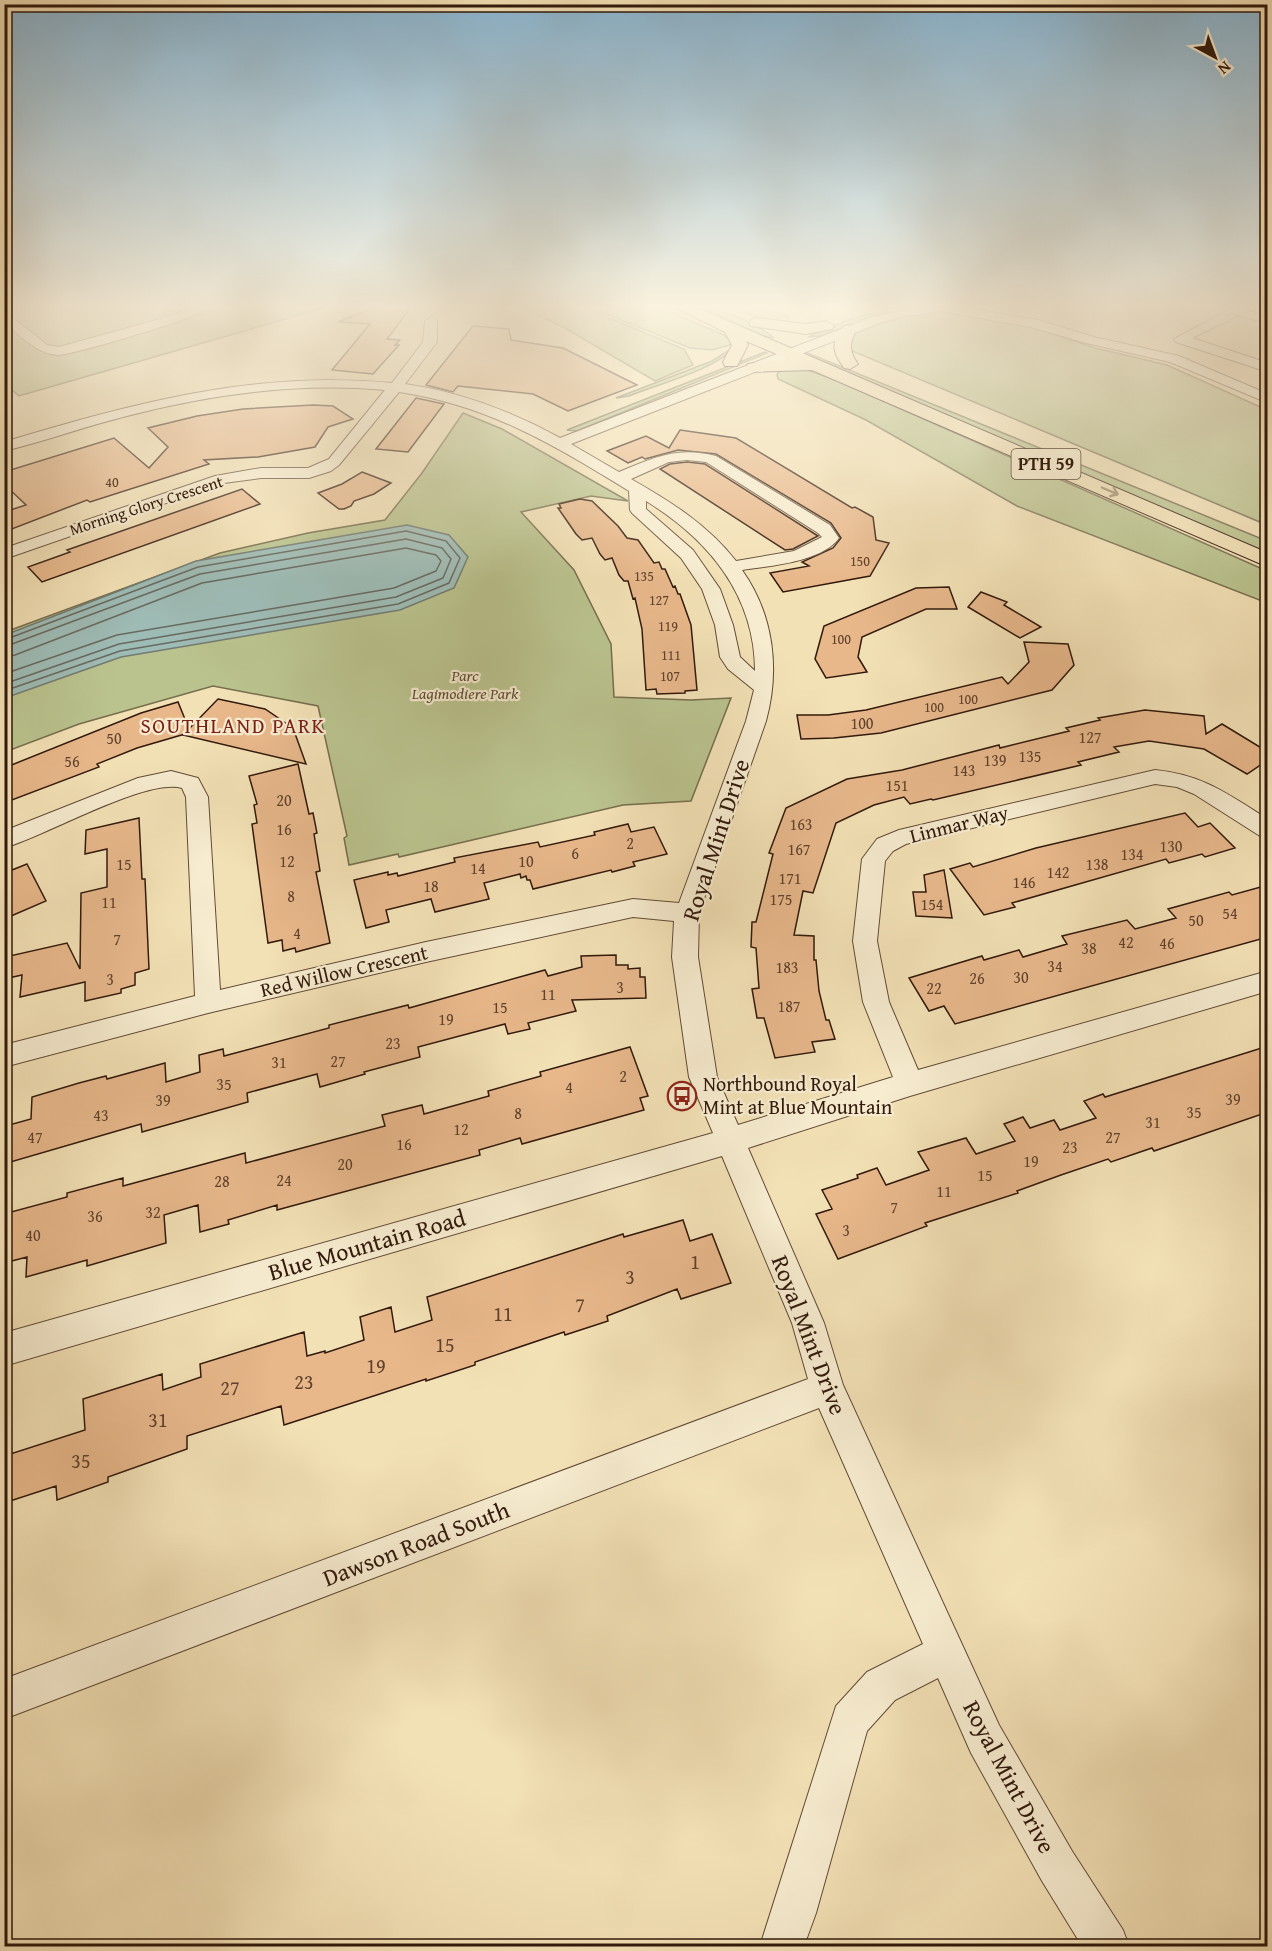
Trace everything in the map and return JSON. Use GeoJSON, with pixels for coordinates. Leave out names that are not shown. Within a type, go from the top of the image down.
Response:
{"type":"FeatureCollection","features":[{"type":"Feature","properties":{"kind":"main road","name":"PTH 59"},"geometry":{"type":"LineString","coordinates":[[890,397],[1268,561]]}},
{"type":"Feature","properties":{"kind":"main road","name":"PTH 59"},"geometry":{"type":"LineString","coordinates":[[931,397],[1023,435]]}},
{"type":"Feature","properties":{"kind":"street","name":"Royal Mint Drive"},"geometry":{"type":"LineString","coordinates":[[4,447],[123,411],[183,397]]}},
{"type":"Feature","properties":{"kind":"street","name":"Royal Mint Drive"},"geometry":{"type":"LineString","coordinates":[[4,459],[138,418],[180,408],[259,397]]}},
{"type":"Feature","properties":{"kind":"street","name":"Morning Glory Crescent"},"geometry":{"type":"LineString","coordinates":[[4,551],[13,551],[221,479],[261,473],[309,473],[325,468],[334,462],[388,397]]}},
{"type":"Feature","properties":{"kind":"street","name":"Royal Mint Drive"},"geometry":{"type":"LineString","coordinates":[[447,397],[510,418],[551,436],[686,520],[711,541],[733,567],[757,619],[764,649],[764,688],[756,721],[687,913],[685,957],[690,1001],[704,1077],[729,1141],[808,1323],[827,1388],[985,1739],[1056,1866],[1107,1947]]}},
{"type":"Feature","properties":{"kind":"street"},"geometry":{"type":"LineString","coordinates":[[551,436],[667,397]]}},
{"type":"Feature","properties":{"kind":"street"},"geometry":{"type":"LineString","coordinates":[[733,567],[811,551],[825,545],[831,538],[824,529],[711,459],[696,454],[682,454],[668,458],[628,484],[638,510],[687,554],[711,589],[724,625],[730,657],[735,665],[764,688]]}},
{"type":"Feature","properties":{"kind":"street","name":"Linmar Way"},"geometry":{"type":"LineString","coordinates":[[910,1084],[876,1002],[865,941],[874,859],[885,845],[899,838],[1155,777],[1181,780],[1202,789],[1268,830]]}},
{"type":"Feature","properties":{"kind":"street"},"geometry":{"type":"LineString","coordinates":[[4,840],[138,785],[171,778],[190,783],[197,797],[208,1003]]}},
{"type":"Feature","properties":{"kind":"street","name":"Red Willow Crescent"},"geometry":{"type":"LineString","coordinates":[[4,1056],[208,1003],[633,908],[687,913]]}},
{"type":"Feature","properties":{"kind":"street"},"geometry":{"type":"LineString","coordinates":[[729,1141],[910,1084],[1268,981]]}},
{"type":"Feature","properties":{"kind":"street","name":"Blue Mountain Road"},"geometry":{"type":"LineString","coordinates":[[4,1350],[729,1141]]}},
{"type":"Feature","properties":{"kind":"street","name":"Dawson Road South"},"geometry":{"type":"LineString","coordinates":[[4,1700],[827,1388]]}},
{"type":"Feature","properties":{"kind":"street"},"geometry":{"type":"LineString","coordinates":[[782,1947],[850,1720],[881,1686],[946,1653]]}},
{"type":"Feature","properties":{"kind":"green space"},"geometry":{"type":"Polygon","coordinates":[[[651,397],[660,397],[577,431],[567,430],[651,397]]]}},
{"type":"Feature","properties":{"kind":"green space"},"geometry":{"type":"Polygon","coordinates":[[[817,397],[874,397],[1267,571],[1267,603],[1017,506],[866,420],[817,397]]]}},
{"type":"Feature","properties":{"kind":"green space"},"geometry":{"type":"Polygon","coordinates":[[[902,397],[915,397],[1267,541],[1267,553],[902,397]]]}},
{"type":"Feature","properties":{"kind":"green space"},"geometry":{"type":"Polygon","coordinates":[[[962,397],[1238,397],[1267,410],[1267,525],[962,397]]]}},
{"type":"Feature","properties":{"kind":"green space","name":"Parc Lagimodiere Park"},"geometry":{"type":"Polygon","coordinates":[[[463,413],[502,429],[628,501],[591,496],[521,512],[574,570],[611,644],[614,697],[691,700],[731,698],[691,801],[623,805],[399,857],[398,854],[349,865],[344,838],[347,836],[318,706],[213,686],[79,724],[5,752],[5,632],[220,553],[308,533],[385,520],[422,473],[463,413]]]}},
{"type":"Feature","properties":{"kind":"water"},"geometry":{"type":"Polygon","coordinates":[[[407,525],[449,535],[468,557],[454,588],[400,610],[121,657],[5,698],[5,635],[196,561],[407,525]]]}},
{"type":"Feature","properties":{"kind":"building"},"geometry":{"type":"Polygon","coordinates":[[[539,397],[605,397],[568,411],[539,397]]]}},
{"type":"Feature","properties":{"kind":"building"},"geometry":{"type":"Polygon","coordinates":[[[416,398],[444,404],[408,452],[376,449],[416,398]]]}},
{"type":"Feature","properties":{"kind":"building"},"geometry":{"type":"Polygon","coordinates":[[[333,406],[353,419],[328,427],[315,447],[258,457],[204,460],[209,464],[90,502],[87,500],[4,532],[4,512],[26,505],[4,484],[4,472],[114,438],[149,468],[168,447],[148,428],[197,416],[243,409],[333,406]]]}},
{"type":"Feature","properties":{"kind":"building"},"geometry":{"type":"Polygon","coordinates":[[[680,430],[736,438],[852,508],[855,507],[873,517],[876,540],[889,543],[870,576],[783,592],[770,573],[809,566],[802,562],[833,548],[841,538],[831,523],[716,454],[678,450],[645,459],[642,457],[628,463],[607,451],[646,436],[669,448],[680,430]]]}},
{"type":"Feature","properties":{"kind":"building"},"geometry":{"type":"Polygon","coordinates":[[[687,462],[705,464],[818,536],[793,549],[785,550],[660,469],[670,464],[687,462]]]}},
{"type":"Feature","properties":{"kind":"building"},"geometry":{"type":"Polygon","coordinates":[[[362,472],[391,483],[374,494],[354,501],[351,506],[344,509],[339,509],[318,493],[342,484],[362,472]]]}},
{"type":"Feature","properties":{"kind":"building"},"geometry":{"type":"Polygon","coordinates":[[[242,489],[260,504],[42,582],[28,567],[70,552],[67,550],[242,489]]]}},
{"type":"Feature","properties":{"kind":"building"},"geometry":{"type":"Polygon","coordinates":[[[580,499],[592,501],[627,538],[638,540],[654,563],[659,562],[662,569],[665,569],[673,587],[675,586],[680,594],[691,625],[697,690],[657,694],[656,689],[646,690],[642,629],[635,598],[633,599],[628,581],[624,581],[619,575],[612,558],[605,560],[592,538],[582,540],[576,534],[558,508],[561,508],[559,504],[580,499]]]}},
{"type":"Feature","properties":{"kind":"building"},"geometry":{"type":"Polygon","coordinates":[[[949,587],[957,609],[926,609],[862,637],[858,657],[867,672],[826,678],[815,659],[824,626],[916,588],[949,587]]]}},
{"type":"Feature","properties":{"kind":"building"},"geometry":{"type":"Polygon","coordinates":[[[981,592],[1007,602],[1004,605],[1041,627],[1020,638],[968,607],[981,592]]]}},
{"type":"Feature","properties":{"kind":"building"},"geometry":{"type":"Polygon","coordinates":[[[1024,642],[1068,644],[1074,665],[1052,690],[881,733],[801,739],[797,715],[828,715],[866,710],[1002,677],[1008,684],[1029,662],[1024,642]]]}},
{"type":"Feature","properties":{"kind":"building"},"geometry":{"type":"Polygon","coordinates":[[[218,699],[265,709],[293,728],[306,764],[183,735],[185,734],[137,748],[97,764],[99,767],[4,803],[4,768],[141,713],[178,702],[189,729],[218,699]]]}},
{"type":"Feature","properties":{"kind":"building"},"geometry":{"type":"Polygon","coordinates":[[[1145,710],[1204,716],[1206,734],[1222,724],[1268,752],[1268,760],[1247,774],[1204,749],[1149,741],[1114,747],[1119,752],[1078,762],[1081,765],[933,800],[910,804],[904,797],[874,805],[836,823],[813,893],[803,891],[794,935],[814,936],[814,960],[816,960],[819,991],[826,1020],[829,1020],[835,1039],[812,1042],[815,1052],[775,1058],[764,1018],[757,1018],[752,989],[759,988],[756,948],[751,947],[752,922],[756,922],[773,854],[769,853],[786,808],[847,779],[902,770],[999,745],[1000,748],[1069,731],[1066,728],[1100,720],[1098,718],[1145,710]]]}},
{"type":"Feature","properties":{"kind":"building"},"geometry":{"type":"Polygon","coordinates":[[[298,764],[309,814],[313,813],[317,833],[314,834],[320,871],[316,872],[330,943],[296,952],[295,948],[283,951],[282,940],[268,943],[252,824],[257,823],[254,805],[257,804],[249,776],[298,764]]]}},
{"type":"Feature","properties":{"kind":"building"},"geometry":{"type":"Polygon","coordinates":[[[1185,813],[1198,827],[1210,823],[1235,848],[1205,857],[1202,854],[1169,863],[1166,859],[1012,903],[1015,907],[984,915],[950,869],[970,863],[973,867],[1036,848],[1185,813]]]}},
{"type":"Feature","properties":{"kind":"building"},"geometry":{"type":"Polygon","coordinates":[[[139,818],[142,879],[145,879],[149,969],[135,973],[135,985],[121,989],[121,993],[85,1001],[85,982],[20,997],[22,975],[4,979],[5,957],[67,943],[80,969],[81,893],[107,887],[107,849],[85,854],[86,830],[139,818]]]}},
{"type":"Feature","properties":{"kind":"building"},"geometry":{"type":"Polygon","coordinates":[[[628,824],[631,832],[654,827],[667,854],[633,862],[635,866],[533,889],[530,880],[527,880],[526,876],[521,878],[520,874],[484,883],[489,899],[435,912],[431,899],[386,910],[389,922],[366,928],[354,880],[388,872],[388,875],[397,873],[398,876],[455,862],[454,858],[538,842],[540,847],[595,835],[594,832],[628,824]]]}},
{"type":"Feature","properties":{"kind":"building"},"geometry":{"type":"Polygon","coordinates":[[[27,864],[46,901],[4,919],[4,885],[11,882],[7,872],[27,864]]]}},
{"type":"Feature","properties":{"kind":"building"},"geometry":{"type":"Polygon","coordinates":[[[944,870],[952,918],[916,916],[913,892],[926,892],[924,875],[944,870]]]}},
{"type":"Feature","properties":{"kind":"building"},"geometry":{"type":"Polygon","coordinates":[[[1268,885],[1268,937],[955,1024],[944,1006],[929,1011],[909,978],[982,956],[984,960],[1019,950],[1023,957],[1067,944],[1062,936],[1127,920],[1135,929],[1176,918],[1168,909],[1229,892],[1232,895],[1268,885]]]}},
{"type":"Feature","properties":{"kind":"building"},"geometry":{"type":"Polygon","coordinates":[[[616,955],[616,965],[628,965],[628,969],[640,968],[640,977],[645,977],[646,998],[572,1000],[576,1011],[528,1023],[530,1029],[508,1034],[505,1024],[418,1047],[420,1057],[320,1087],[317,1074],[247,1093],[248,1102],[142,1132],[141,1124],[7,1163],[9,1125],[31,1119],[32,1097],[106,1076],[107,1079],[165,1063],[166,1082],[200,1072],[199,1055],[223,1049],[224,1056],[329,1028],[329,1025],[408,1005],[409,1008],[545,970],[548,976],[582,967],[581,956],[616,955]]]}},
{"type":"Feature","properties":{"kind":"building"},"geometry":{"type":"Polygon","coordinates":[[[1268,1046],[1268,1112],[1154,1151],[1152,1148],[1111,1162],[1108,1159],[1061,1175],[1017,1191],[1018,1193],[925,1223],[927,1226],[838,1259],[816,1214],[832,1209],[822,1190],[858,1178],[857,1175],[877,1168],[886,1185],[929,1170],[918,1152],[966,1138],[976,1154],[1015,1141],[1004,1124],[1023,1117],[1030,1128],[1054,1120],[1060,1130],[1096,1118],[1084,1101],[1103,1094],[1105,1097],[1268,1046]]]}},
{"type":"Feature","properties":{"kind":"building"},"geometry":{"type":"Polygon","coordinates":[[[630,1047],[648,1096],[640,1098],[644,1110],[522,1144],[520,1138],[479,1150],[480,1155],[277,1210],[277,1205],[228,1220],[229,1224],[200,1232],[198,1205],[164,1215],[166,1243],[87,1266],[87,1260],[26,1277],[27,1257],[8,1262],[11,1212],[67,1197],[67,1193],[123,1178],[123,1186],[245,1153],[246,1163],[385,1126],[382,1115],[422,1105],[424,1114],[489,1096],[488,1091],[541,1076],[540,1072],[630,1047]]]}},
{"type":"Feature","properties":{"kind":"building"},"geometry":{"type":"Polygon","coordinates":[[[683,1220],[690,1241],[712,1234],[731,1283],[681,1299],[677,1289],[607,1316],[608,1321],[565,1335],[564,1332],[475,1362],[475,1365],[284,1425],[281,1406],[187,1436],[187,1449],[108,1477],[108,1482],[57,1500],[56,1486],[4,1503],[4,1456],[85,1430],[83,1399],[162,1374],[163,1390],[201,1377],[200,1364],[304,1332],[307,1356],[325,1351],[325,1353],[364,1340],[360,1317],[391,1307],[395,1332],[432,1320],[427,1297],[623,1234],[624,1237],[683,1220]]]}},
{"type":"Feature","properties":{"kind":"place","name":"Northbound Royal Mint at Blue Mountain"},"geometry":{"type":"Point","coordinates":[682,1096]}},
{"type":"Feature","properties":{"kind":"district","name":"SOUTHLAND PARK"},"geometry":{"type":"Point","coordinates":[233,726]}}]}
